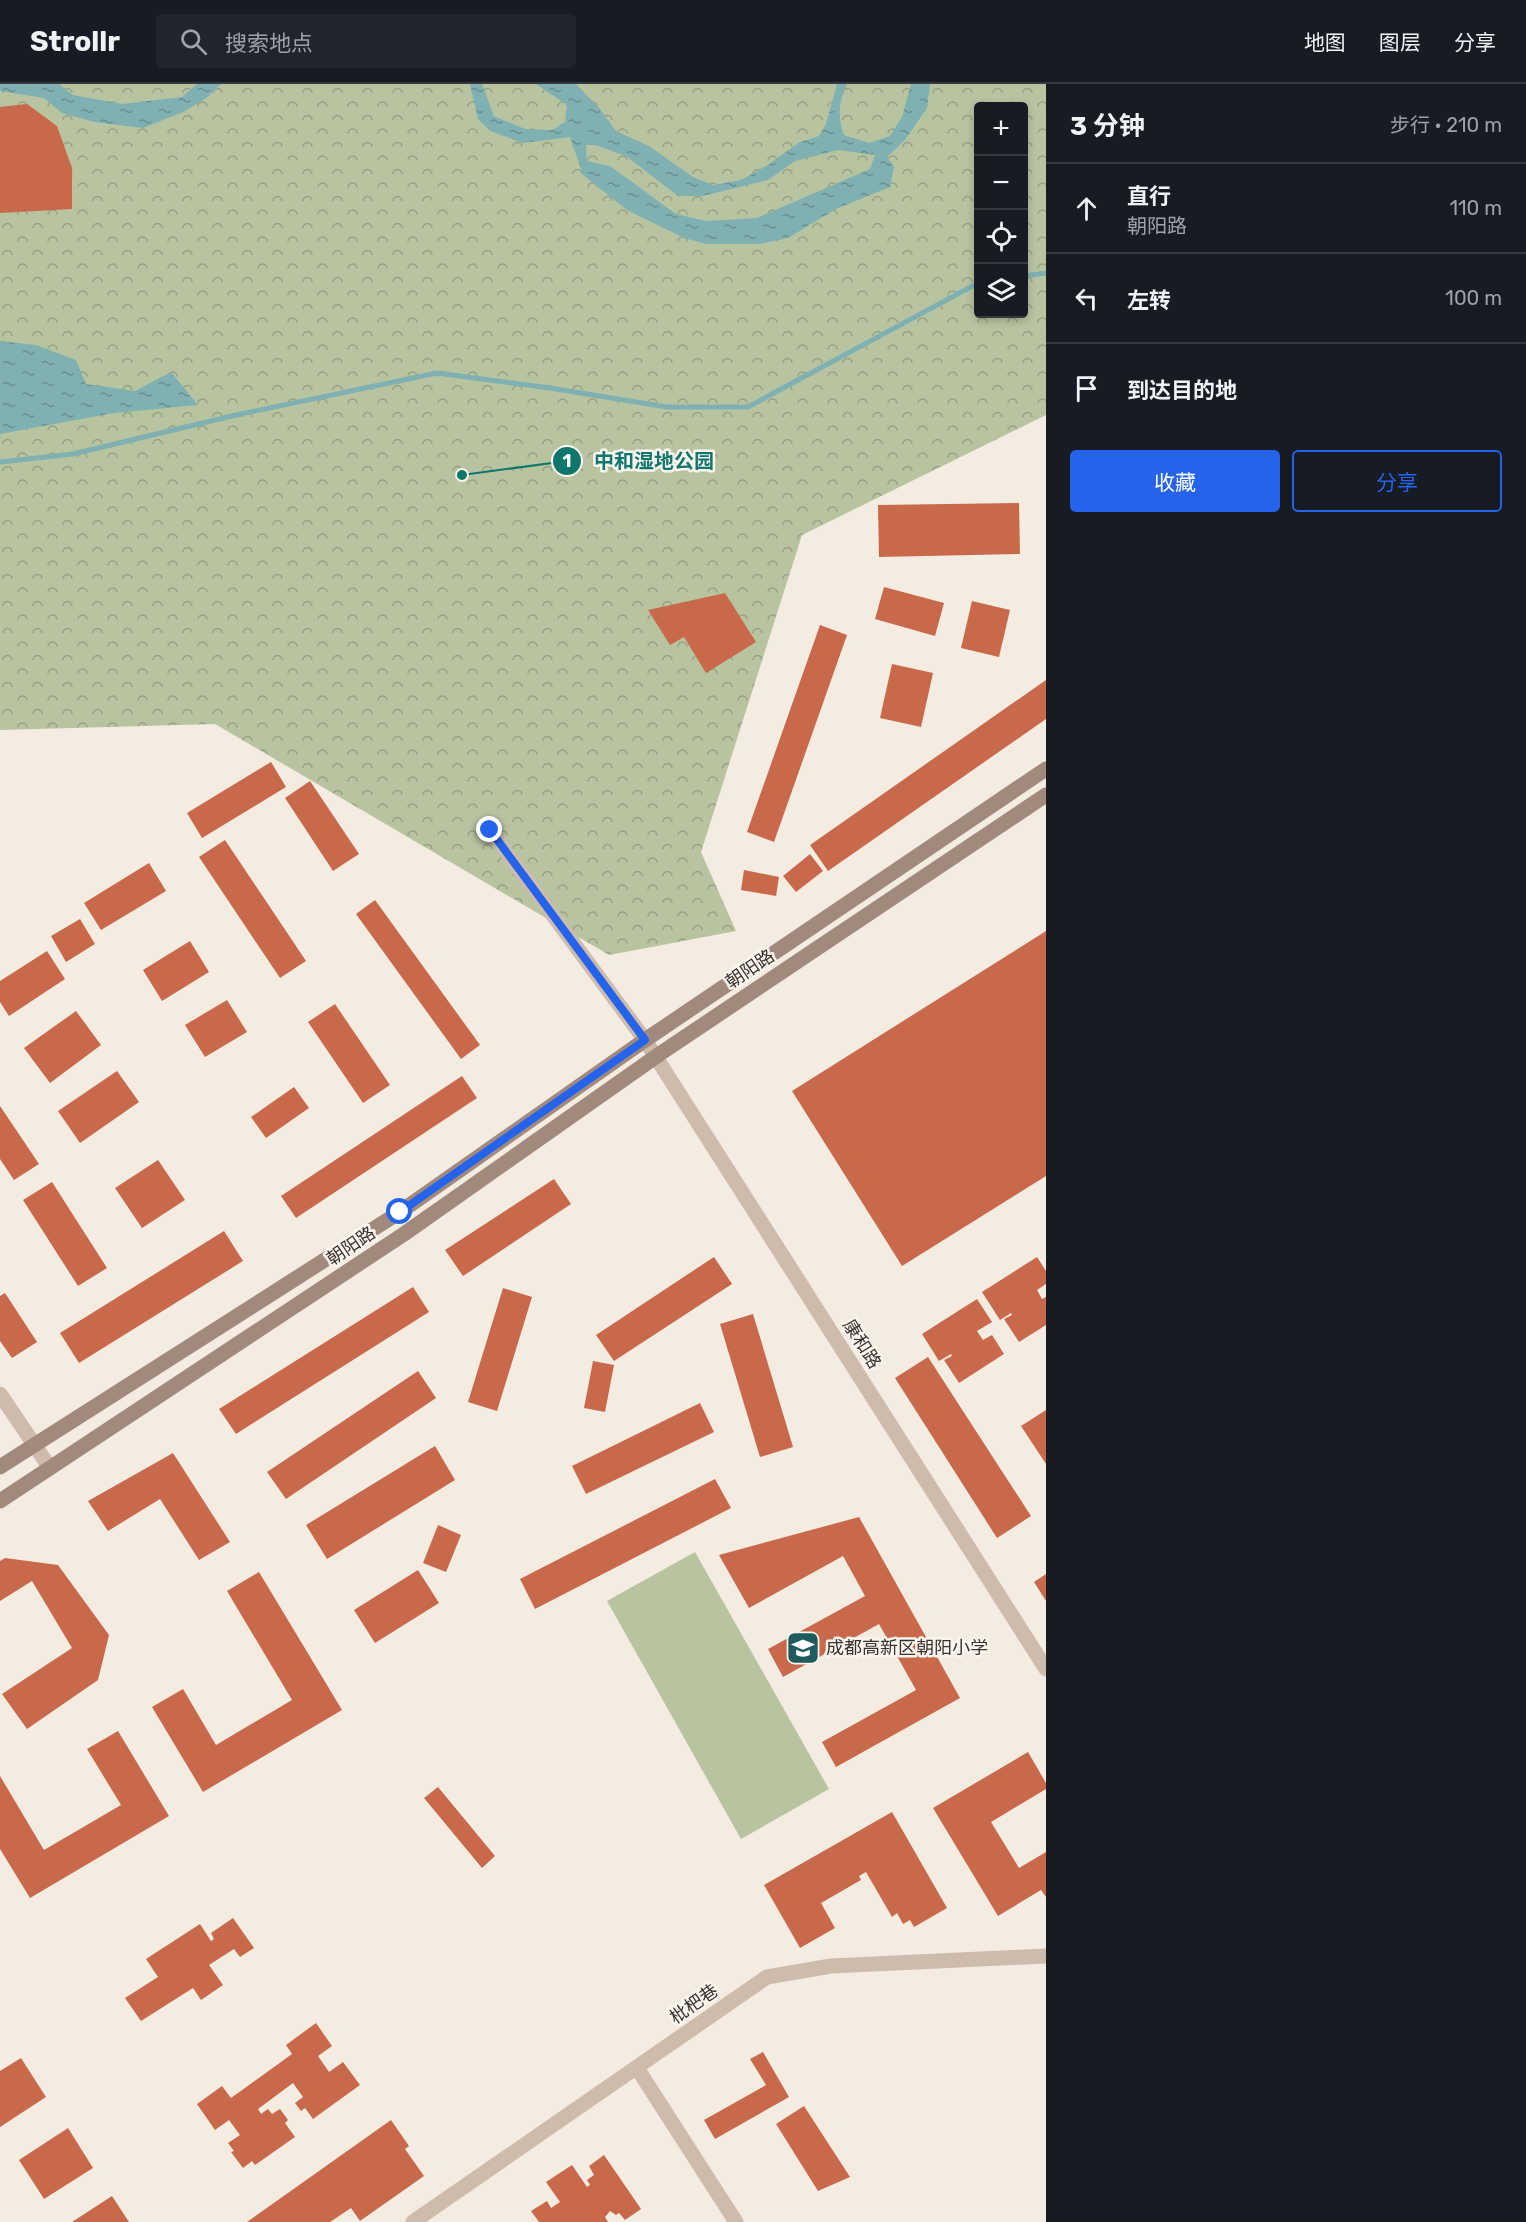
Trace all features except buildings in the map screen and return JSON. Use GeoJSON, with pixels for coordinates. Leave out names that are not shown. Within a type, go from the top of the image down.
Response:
{"type":"FeatureCollection","features":[{"type":"Feature","properties":{"kind":"main road","name":"朝阳路"},"geometry":{"type":"LineString","coordinates":[[0,1467],[400,1212],[645,1040],[1046,769]]}},
{"type":"Feature","properties":{"kind":"main road","name":"朝阳路"},"geometry":{"type":"LineString","coordinates":[[0,1501],[404,1234],[656,1056],[1046,795]]}},
{"type":"Feature","properties":{"kind":"street","name":"康和路"},"geometry":{"type":"LineString","coordinates":[[490,830],[656,1056],[1046,1669]]}},
{"type":"Feature","properties":{"kind":"street"},"geometry":{"type":"LineString","coordinates":[[0,1394],[50,1468]]}},
{"type":"Feature","properties":{"kind":"street","name":"枇杷巷"},"geometry":{"type":"LineString","coordinates":[[413,2222],[767,1977],[831,1966],[1046,1956]]}},
{"type":"Feature","properties":{"kind":"street"},"geometry":{"type":"LineString","coordinates":[[637,2068],[736,2222]]}},
{"type":"Feature","properties":{"kind":"green space"},"geometry":{"type":"Polygon","coordinates":[[[0,84],[1046,84],[1046,415],[802,535],[701,852],[736,931],[609,955],[215,724],[0,730],[0,84]]]}},
{"type":"Feature","properties":{"kind":"green space"},"geometry":{"type":"Polygon","coordinates":[[[695,1552],[829,1789],[741,1839],[607,1601],[695,1552]]]}},
{"type":"Feature","properties":{"kind":"water"},"geometry":{"type":"Polygon","coordinates":[[[0,84],[59,84],[73,95],[122,104],[182,97],[197,84],[221,84],[205,99],[183,112],[143,128],[94,122],[62,113],[44,98],[0,91],[0,84]]]}},
{"type":"Feature","properties":{"kind":"water"},"geometry":{"type":"Polygon","coordinates":[[[470,84],[482,84],[494,116],[525,129],[552,130],[565,122],[567,105],[536,84],[576,84],[599,108],[616,131],[649,146],[693,177],[713,185],[741,180],[800,142],[819,136],[826,124],[837,84],[847,84],[840,109],[840,122],[844,135],[869,143],[890,136],[902,117],[911,84],[930,84],[927,108],[905,140],[887,157],[894,167],[890,187],[836,209],[788,238],[759,244],[707,244],[684,238],[627,210],[583,175],[570,137],[523,143],[490,131],[478,119],[470,84]],[[586,145],[587,161],[610,166],[676,214],[706,221],[757,218],[870,169],[875,155],[838,150],[795,161],[768,180],[703,196],[678,196],[626,156],[595,145],[586,145]]]}},
{"type":"Feature","properties":{"kind":"water"},"geometry":{"type":"Polygon","coordinates":[[[0,341],[36,345],[76,360],[86,384],[135,391],[171,372],[198,405],[114,413],[0,434],[0,341]]]}},
{"type":"Feature","properties":{"kind":"waterway"},"geometry":{"type":"LineString","coordinates":[[1028,275],[1046,273]]}},
{"type":"Feature","properties":{"kind":"waterway"},"geometry":{"type":"LineString","coordinates":[[0,462],[73,454],[236,415],[437,373],[667,407],[748,407],[974,285]]}},
{"type":"Feature","properties":{"kind":"place","name":"中和湿地公园"},"geometry":{"type":"Point","coordinates":[462,475]}},
{"type":"Feature","properties":{"kind":"place","name":"成都高新区朝阳小学"},"geometry":{"type":"Point","coordinates":[803,1648]}},
{"type":"Feature","properties":{"kind":"route"},"geometry":{"type":"LineString","coordinates":[[400,1212],[645,1040],[490,830]]}}]}
